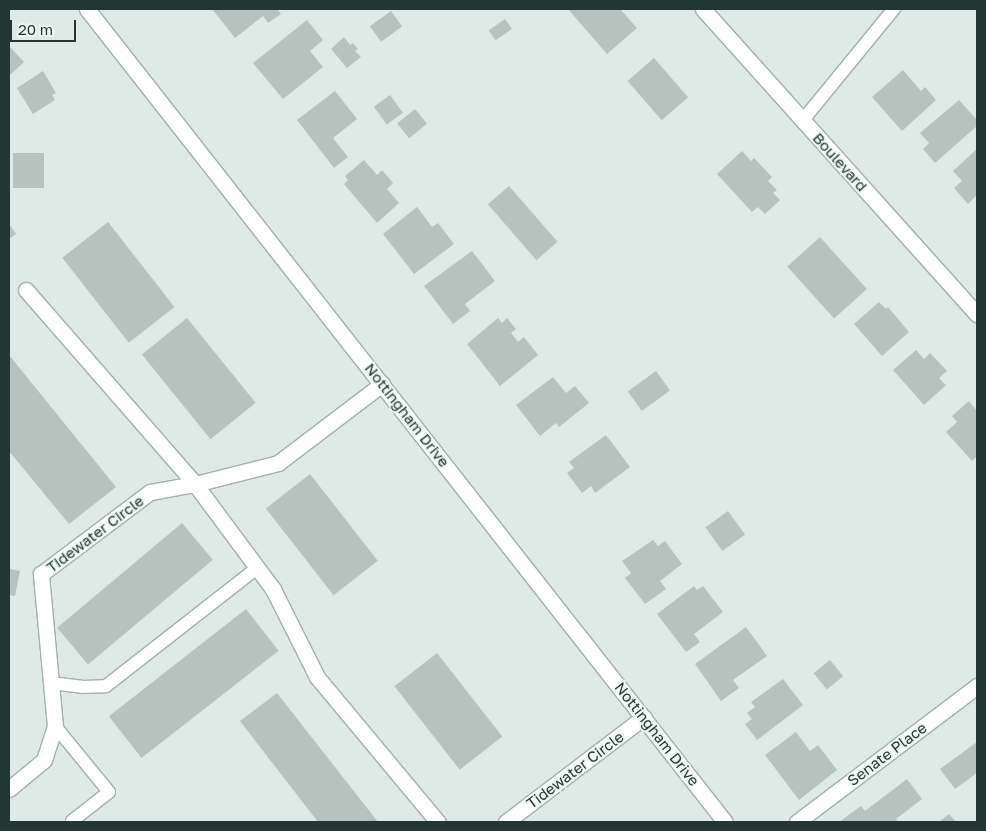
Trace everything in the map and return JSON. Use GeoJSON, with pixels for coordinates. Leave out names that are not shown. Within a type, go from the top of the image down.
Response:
{"type":"FeatureCollection","features":[{"type":"Feature","properties":{"kind":"street","name":"Nottingham Drive"},"geometry":{"type":"LineString","coordinates":[[87,9],[725,822]]}},
{"type":"Feature","properties":{"kind":"street","name":"Boulevard"},"geometry":{"type":"LineString","coordinates":[[703,9],[977,314]]}},
{"type":"Feature","properties":{"kind":"street"},"geometry":{"type":"LineString","coordinates":[[26,290],[195,484],[273,589],[316,677],[438,822]]}},
{"type":"Feature","properties":{"kind":"street","name":"Tidewater Circle"},"geometry":{"type":"LineString","coordinates":[[9,788],[44,760],[56,726],[41,574],[150,492],[195,484],[278,463],[382,384]]}},
{"type":"Feature","properties":{"kind":"street","name":"Senate Place"},"geometry":{"type":"LineString","coordinates":[[797,822],[977,686]]}},
{"type":"Feature","properties":{"kind":"street","name":"Tidewater Circle"},"geometry":{"type":"LineString","coordinates":[[506,822],[644,717]]}},
{"type":"Feature","properties":{"kind":"lane"},"geometry":{"type":"LineString","coordinates":[[803,120],[894,9]]}},
{"type":"Feature","properties":{"kind":"lane"},"geometry":{"type":"LineString","coordinates":[[51,683],[82,687],[106,686],[257,568]]}},
{"type":"Feature","properties":{"kind":"lane"},"geometry":{"type":"LineString","coordinates":[[56,726],[109,792],[72,821]]}},
{"type":"Feature","properties":{"kind":"building"},"geometry":{"type":"Polygon","coordinates":[[[212,9],[277,9],[281,14],[268,23],[263,16],[235,38],[212,9]]]}},
{"type":"Feature","properties":{"kind":"building"},"geometry":{"type":"Polygon","coordinates":[[[568,9],[620,9],[637,28],[607,54],[568,9]]]}},
{"type":"Feature","properties":{"kind":"building"},"geometry":{"type":"Polygon","coordinates":[[[391,11],[402,26],[381,42],[370,26],[391,11]]]}},
{"type":"Feature","properties":{"kind":"building"},"geometry":{"type":"Polygon","coordinates":[[[505,19],[512,29],[495,40],[489,30],[505,19]]]}},
{"type":"Feature","properties":{"kind":"building"},"geometry":{"type":"Polygon","coordinates":[[[307,20],[323,40],[310,51],[323,67],[283,99],[253,63],[307,20]]]}},
{"type":"Feature","properties":{"kind":"building"},"geometry":{"type":"Polygon","coordinates":[[[344,37],[350,45],[353,43],[358,49],[355,51],[361,57],[347,68],[331,49],[344,37]]]}},
{"type":"Feature","properties":{"kind":"building"},"geometry":{"type":"Polygon","coordinates":[[[9,46],[24,62],[9,76],[9,46]]]}},
{"type":"Feature","properties":{"kind":"building"},"geometry":{"type":"Polygon","coordinates":[[[654,58],[688,97],[662,120],[628,81],[654,58]]]}},
{"type":"Feature","properties":{"kind":"building"},"geometry":{"type":"Polygon","coordinates":[[[903,70],[921,91],[925,87],[936,100],[902,131],[872,97],[903,70]]]}},
{"type":"Feature","properties":{"kind":"building"},"geometry":{"type":"Polygon","coordinates":[[[43,71],[56,93],[52,95],[55,100],[33,114],[17,88],[43,71]]]}},
{"type":"Feature","properties":{"kind":"building"},"geometry":{"type":"Polygon","coordinates":[[[335,91],[357,119],[333,138],[348,157],[334,168],[297,120],[335,91]]]}},
{"type":"Feature","properties":{"kind":"building"},"geometry":{"type":"Polygon","coordinates":[[[390,95],[403,113],[387,125],[374,107],[390,95]]]}},
{"type":"Feature","properties":{"kind":"building"},"geometry":{"type":"Polygon","coordinates":[[[959,100],[977,120],[977,126],[935,163],[923,149],[929,143],[920,133],[959,100]]]}},
{"type":"Feature","properties":{"kind":"building"},"geometry":{"type":"Polygon","coordinates":[[[415,109],[427,124],[409,138],[397,123],[415,109]]]}},
{"type":"Feature","properties":{"kind":"building"},"geometry":{"type":"Polygon","coordinates":[[[977,149],[977,195],[968,204],[954,188],[962,181],[953,171],[977,149]]]}},
{"type":"Feature","properties":{"kind":"building"},"geometry":{"type":"Polygon","coordinates":[[[742,151],[751,161],[754,158],[772,177],[768,181],[777,190],[773,193],[780,200],[765,214],[758,207],[752,212],[717,174],[742,151]]]}},
{"type":"Feature","properties":{"kind":"building"},"geometry":{"type":"Polygon","coordinates":[[[13,153],[44,153],[44,188],[13,188],[13,153]]]}},
{"type":"Feature","properties":{"kind":"building"},"geometry":{"type":"Polygon","coordinates":[[[364,160],[377,175],[382,170],[393,183],[387,189],[399,203],[377,223],[344,184],[348,180],[345,176],[364,160]]]}},
{"type":"Feature","properties":{"kind":"building"},"geometry":{"type":"Polygon","coordinates":[[[509,186],[558,242],[536,260],[488,204],[509,186]]]}},
{"type":"Feature","properties":{"kind":"building"},"geometry":{"type":"Polygon","coordinates":[[[417,207],[432,227],[438,223],[454,244],[414,274],[383,234],[417,207]]]}},
{"type":"Feature","properties":{"kind":"building"},"geometry":{"type":"Polygon","coordinates":[[[108,222],[174,307],[129,343],[62,258],[108,222]]]}},
{"type":"Feature","properties":{"kind":"building"},"geometry":{"type":"Polygon","coordinates":[[[9,224],[16,234],[9,239],[9,224]]]}},
{"type":"Feature","properties":{"kind":"building"},"geometry":{"type":"Polygon","coordinates":[[[820,237],[867,289],[834,318],[787,266],[820,237]]]}},
{"type":"Feature","properties":{"kind":"building"},"geometry":{"type":"Polygon","coordinates":[[[472,251],[495,281],[465,304],[470,311],[453,324],[424,286],[472,251]]]}},
{"type":"Feature","properties":{"kind":"building"},"geometry":{"type":"Polygon","coordinates":[[[879,302],[886,309],[888,307],[909,332],[882,356],[854,324],[879,302]]]}},
{"type":"Feature","properties":{"kind":"building"},"geometry":{"type":"Polygon","coordinates":[[[187,318],[256,403],[211,439],[142,355],[187,318]]]}},
{"type":"Feature","properties":{"kind":"building"},"geometry":{"type":"Polygon","coordinates":[[[498,318],[502,323],[507,318],[516,329],[511,333],[518,342],[524,337],[538,355],[500,386],[467,344],[498,318]]]}},
{"type":"Feature","properties":{"kind":"building"},"geometry":{"type":"Polygon","coordinates":[[[916,350],[924,359],[930,353],[947,371],[939,378],[946,385],[924,405],[893,370],[916,350]]]}},
{"type":"Feature","properties":{"kind":"building"},"geometry":{"type":"Polygon","coordinates":[[[9,355],[116,487],[69,524],[9,451],[9,355]]]}},
{"type":"Feature","properties":{"kind":"building"},"geometry":{"type":"Polygon","coordinates":[[[656,371],[670,390],[642,411],[628,392],[656,371]]]}},
{"type":"Feature","properties":{"kind":"building"},"geometry":{"type":"Polygon","coordinates":[[[553,377],[566,393],[575,386],[589,403],[559,427],[556,423],[540,436],[516,405],[553,377]]]}},
{"type":"Feature","properties":{"kind":"building"},"geometry":{"type":"Polygon","coordinates":[[[969,401],[977,411],[977,456],[972,461],[946,432],[957,422],[952,416],[969,401]]]}},
{"type":"Feature","properties":{"kind":"building"},"geometry":{"type":"Polygon","coordinates":[[[606,435],[630,467],[595,493],[591,486],[582,493],[567,473],[574,468],[569,462],[606,435]]]}},
{"type":"Feature","properties":{"kind":"building"},"geometry":{"type":"Polygon","coordinates":[[[310,474],[378,561],[334,595],[266,508],[310,474]]]}},
{"type":"Feature","properties":{"kind":"building"},"geometry":{"type":"Polygon","coordinates":[[[728,511],[745,534],[722,551],[705,527],[728,511]]]}},
{"type":"Feature","properties":{"kind":"building"},"geometry":{"type":"Polygon","coordinates":[[[182,523],[213,560],[88,665],[57,628],[182,523]]]}},
{"type":"Feature","properties":{"kind":"building"},"geometry":{"type":"Polygon","coordinates":[[[653,540],[658,546],[665,541],[682,564],[660,581],[666,589],[645,604],[625,578],[631,573],[622,561],[653,540]]]}},
{"type":"Feature","properties":{"kind":"building"},"geometry":{"type":"Polygon","coordinates":[[[9,569],[20,571],[15,596],[9,595],[9,569]]]}},
{"type":"Feature","properties":{"kind":"building"},"geometry":{"type":"Polygon","coordinates":[[[694,586],[697,590],[703,586],[723,612],[694,634],[700,642],[686,652],[657,614],[694,586]]]}},
{"type":"Feature","properties":{"kind":"building"},"geometry":{"type":"Polygon","coordinates":[[[246,609],[279,651],[142,758],[109,716],[246,609]]]}},
{"type":"Feature","properties":{"kind":"building"},"geometry":{"type":"Polygon","coordinates":[[[746,627],[767,656],[733,680],[739,688],[721,701],[695,664],[746,627]]]}},
{"type":"Feature","properties":{"kind":"building"},"geometry":{"type":"Polygon","coordinates":[[[437,653],[502,737],[460,770],[394,686],[437,653]]]}},
{"type":"Feature","properties":{"kind":"building"},"geometry":{"type":"Polygon","coordinates":[[[830,660],[843,676],[827,690],[814,673],[830,660]]]}},
{"type":"Feature","properties":{"kind":"building"},"geometry":{"type":"Polygon","coordinates":[[[783,679],[803,705],[757,740],[745,724],[752,719],[747,713],[755,707],[751,702],[783,679]]]}},
{"type":"Feature","properties":{"kind":"building"},"geometry":{"type":"Polygon","coordinates":[[[277,693],[378,822],[318,822],[240,721],[277,693]]]}},
{"type":"Feature","properties":{"kind":"building"},"geometry":{"type":"Polygon","coordinates":[[[796,732],[810,751],[818,745],[837,770],[799,800],[765,755],[796,732]]]}},
{"type":"Feature","properties":{"kind":"building"},"geometry":{"type":"Polygon","coordinates":[[[977,742],[977,773],[955,789],[940,769],[977,742]]]}},
{"type":"Feature","properties":{"kind":"building"},"geometry":{"type":"Polygon","coordinates":[[[907,779],[922,799],[896,819],[898,822],[839,822],[861,806],[865,811],[907,779]]]}},
{"type":"Feature","properties":{"kind":"building"},"geometry":{"type":"Polygon","coordinates":[[[949,814],[956,822],[939,822],[949,814]]]}}]}
